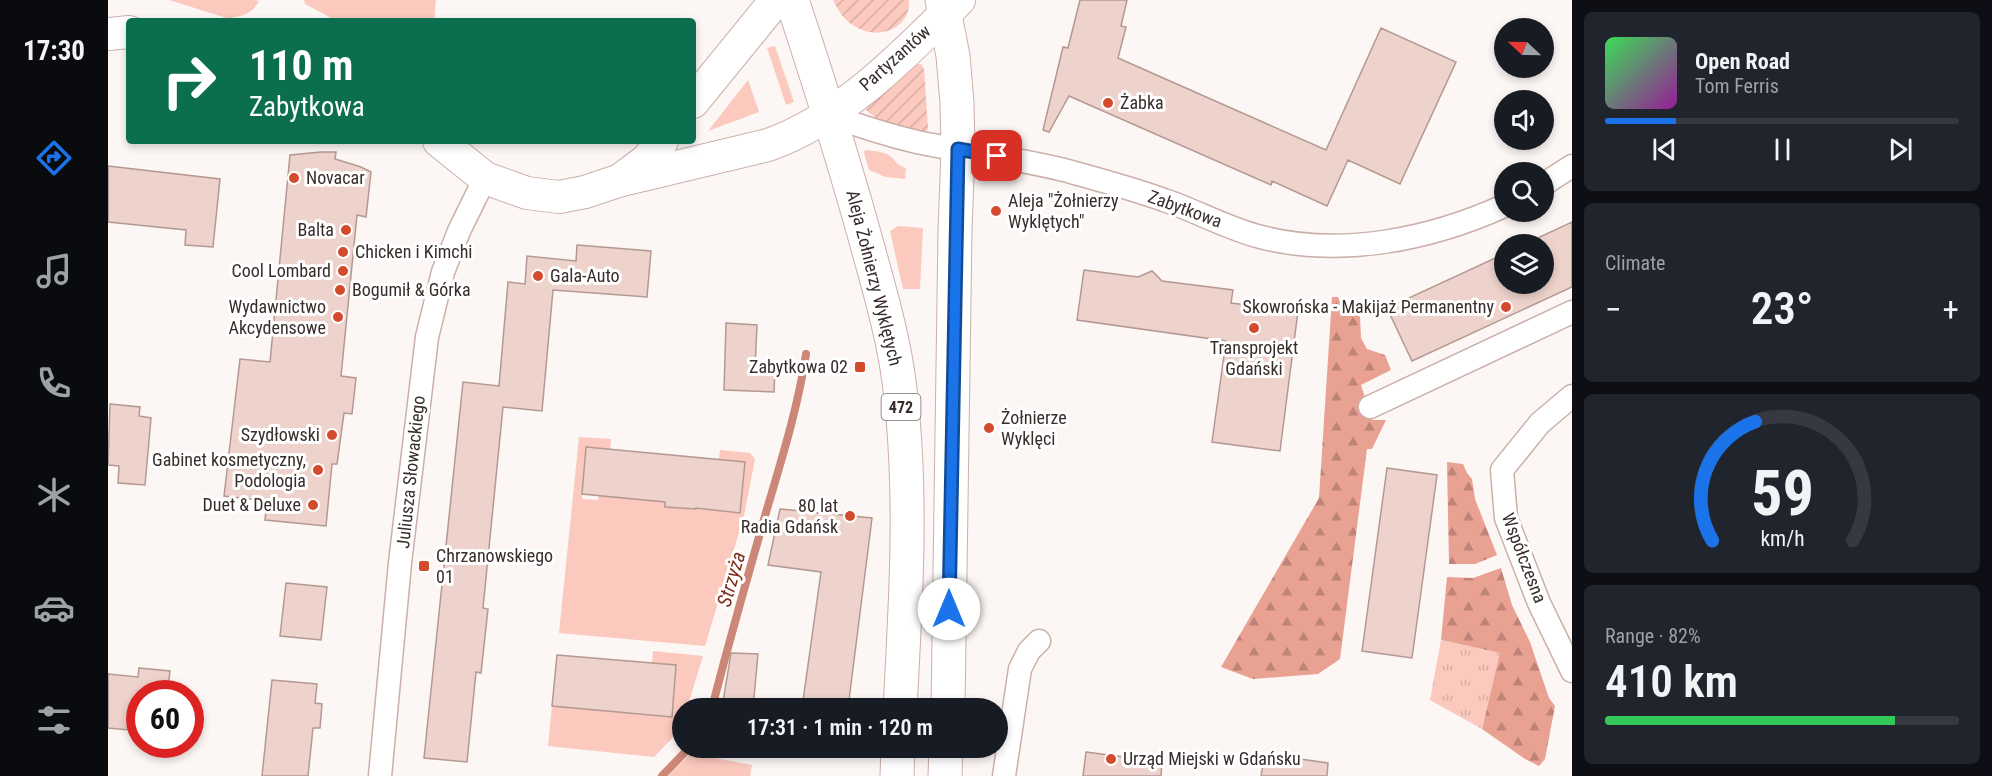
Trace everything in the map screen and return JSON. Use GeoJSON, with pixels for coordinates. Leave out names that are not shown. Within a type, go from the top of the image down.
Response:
{"type":"FeatureCollection","features":[{"type":"Feature","properties":{"kind":"main road","name":"Aleja Żołnierzy Wyklętych"},"geometry":{"type":"LineString","coordinates":[[792,0],[830,115],[881,295],[898,380],[903,422],[907,506],[900,698]]}},
{"type":"Feature","properties":{"kind":"main road"},"geometry":{"type":"LineString","coordinates":[[948,698],[958,149],[957,103],[949,4]]}},
{"type":"Feature","properties":{"kind":"main road"},"geometry":{"type":"LineString","coordinates":[[897,776],[898,758]]}},
{"type":"Feature","properties":{"kind":"main road"},"geometry":{"type":"LineString","coordinates":[[945,776],[946,758]]}},
{"type":"Feature","properties":{"kind":"street"},"geometry":{"type":"LineString","coordinates":[[696,98],[776,0]]}},
{"type":"Feature","properties":{"kind":"street","name":"Partyzantów"},"geometry":{"type":"LineString","coordinates":[[618,181],[786,139],[830,115],[886,69],[949,4]]}},
{"type":"Feature","properties":{"kind":"street"},"geometry":{"type":"LineString","coordinates":[[108,34],[126,32]]}},
{"type":"Feature","properties":{"kind":"street","name":"Zabytkowa"},"geometry":{"type":"LineString","coordinates":[[830,115],[870,130],[916,142],[1062,170],[1164,199],[1261,237],[1301,244],[1348,245],[1402,239],[1448,228],[1494,210]]}},
{"type":"Feature","properties":{"kind":"street"},"geometry":{"type":"LineString","coordinates":[[443,144],[485,178],[527,193],[559,197],[585,192],[618,181],[647,160],[660,144]]}},
{"type":"Feature","properties":{"kind":"street"},"geometry":{"type":"LineString","coordinates":[[1554,178],[1572,166]]}},
{"type":"Feature","properties":{"kind":"street","name":"Juliusza Słowackiego"},"geometry":{"type":"LineString","coordinates":[[380,776],[400,563],[427,337],[443,272],[459,231],[485,178]]}},
{"type":"Feature","properties":{"kind":"street"},"geometry":{"type":"LineString","coordinates":[[1370,408],[1572,312]]}},
{"type":"Feature","properties":{"kind":"street","name":"Współczesna"},"geometry":{"type":"LineString","coordinates":[[1572,396],[1539,423],[1502,470],[1506,518],[1539,603],[1572,671]]}},
{"type":"Feature","properties":{"kind":"street"},"geometry":{"type":"LineString","coordinates":[[1004,776],[1020,669],[1029,651],[1039,641]]}},
{"type":"Feature","properties":{"kind":"green space"},"geometry":{"type":"Polygon","coordinates":[[[169,0],[259,1],[251,11],[227,18],[169,0]]]}},
{"type":"Feature","properties":{"kind":"green space"},"geometry":{"type":"Polygon","coordinates":[[[304,0],[436,0],[434,18],[331,18],[305,4],[304,0]]]}},
{"type":"Feature","properties":{"kind":"green space"},"geometry":{"type":"Polygon","coordinates":[[[833,0],[909,0],[905,18],[900,24],[884,32],[876,33],[849,23],[833,0]]]}},
{"type":"Feature","properties":{"kind":"green space"},"geometry":{"type":"Polygon","coordinates":[[[775,46],[794,102],[786,105],[767,48],[775,46]]]}},
{"type":"Feature","properties":{"kind":"green space"},"geometry":{"type":"Polygon","coordinates":[[[917,64],[921,64],[924,69],[928,128],[926,133],[892,126],[864,108],[917,64]]]}},
{"type":"Feature","properties":{"kind":"green space"},"geometry":{"type":"Polygon","coordinates":[[[748,80],[759,112],[708,131],[748,80]]]}},
{"type":"Feature","properties":{"kind":"green space"},"geometry":{"type":"Polygon","coordinates":[[[865,150],[890,156],[906,168],[905,179],[886,177],[869,170],[865,150]]]}},
{"type":"Feature","properties":{"kind":"green space"},"geometry":{"type":"Polygon","coordinates":[[[898,226],[923,228],[920,289],[903,289],[890,231],[898,226]]]}},
{"type":"Feature","properties":{"kind":"green space"},"geometry":{"type":"Polygon","coordinates":[[[1332,297],[1338,297],[1340,302],[1356,312],[1360,317],[1361,338],[1367,349],[1385,355],[1391,370],[1361,385],[1372,420],[1386,420],[1372,449],[1367,449],[1340,659],[1318,674],[1253,679],[1221,667],[1319,498],[1332,297]]]}},
{"type":"Feature","properties":{"kind":"green space"},"geometry":{"type":"Polygon","coordinates":[[[579,437],[611,439],[610,450],[586,448],[582,499],[598,500],[599,496],[665,502],[665,507],[695,509],[696,505],[723,507],[723,511],[739,513],[745,462],[719,459],[720,450],[750,453],[755,459],[744,516],[705,646],[559,633],[579,437]]]}},
{"type":"Feature","properties":{"kind":"green space"},"geometry":{"type":"Polygon","coordinates":[[[1447,462],[1463,464],[1472,479],[1475,499],[1497,555],[1475,564],[1449,564],[1447,462]]]}},
{"type":"Feature","properties":{"kind":"green space"},"geometry":{"type":"Polygon","coordinates":[[[1501,568],[1512,605],[1530,642],[1549,698],[1555,706],[1545,759],[1539,766],[1482,729],[1499,653],[1441,640],[1447,577],[1473,578],[1501,568]]]}},
{"type":"Feature","properties":{"kind":"green space"},"geometry":{"type":"Polygon","coordinates":[[[1441,640],[1500,653],[1482,729],[1430,700],[1441,640]]]}},
{"type":"Feature","properties":{"kind":"green space"},"geometry":{"type":"Polygon","coordinates":[[[653,651],[703,656],[690,698],[673,698],[676,666],[652,663],[653,651]]]}},
{"type":"Feature","properties":{"kind":"green space"},"geometry":{"type":"Polygon","coordinates":[[[552,706],[672,717],[672,738],[654,757],[548,746],[552,706]]]}},
{"type":"Feature","properties":{"kind":"green space"},"geometry":{"type":"Polygon","coordinates":[[[686,758],[715,758],[752,765],[750,776],[668,776],[686,758]]]}},
{"type":"Feature","properties":{"kind":"building"},"geometry":{"type":"Polygon","coordinates":[[[1080,0],[1127,0],[1121,26],[1126,27],[1118,58],[1326,150],[1381,28],[1456,62],[1400,184],[1348,160],[1327,206],[1272,181],[1271,185],[1069,96],[1049,132],[1043,130],[1063,47],[1068,48],[1080,0]]]}},
{"type":"Feature","properties":{"kind":"building"},"geometry":{"type":"Polygon","coordinates":[[[336,152],[335,159],[371,172],[366,217],[357,215],[341,376],[356,378],[352,414],[344,413],[337,464],[332,464],[326,526],[265,520],[267,501],[224,496],[240,359],[270,362],[290,155],[336,152]]]}},
{"type":"Feature","properties":{"kind":"building"},"geometry":{"type":"Polygon","coordinates":[[[108,166],[220,179],[213,247],[185,245],[186,230],[108,222],[108,166]]]}},
{"type":"Feature","properties":{"kind":"building"},"geometry":{"type":"Polygon","coordinates":[[[1572,222],[1572,287],[1412,361],[1387,308],[1494,259],[1494,294],[1554,294],[1554,234],[1546,234],[1572,222]]]}},
{"type":"Feature","properties":{"kind":"building"},"geometry":{"type":"Polygon","coordinates":[[[577,245],[651,251],[647,297],[553,290],[542,411],[503,407],[483,608],[488,609],[481,673],[476,672],[467,762],[424,758],[463,382],[499,386],[508,282],[525,284],[527,256],[576,261],[577,245]]]}},
{"type":"Feature","properties":{"kind":"building"},"geometry":{"type":"Polygon","coordinates":[[[1084,270],[1138,277],[1152,271],[1162,281],[1233,290],[1231,303],[1298,311],[1280,451],[1212,442],[1226,341],[1077,320],[1084,270]]]}},
{"type":"Feature","properties":{"kind":"building"},"geometry":{"type":"Polygon","coordinates":[[[726,323],[757,325],[755,369],[775,371],[774,392],[724,390],[726,323]]]}},
{"type":"Feature","properties":{"kind":"building"},"geometry":{"type":"Polygon","coordinates":[[[110,404],[140,407],[139,416],[151,418],[145,485],[118,483],[119,466],[108,465],[110,404]]]}},
{"type":"Feature","properties":{"kind":"building"},"geometry":{"type":"Polygon","coordinates":[[[586,447],[745,462],[740,513],[665,507],[665,502],[582,494],[586,447]]]}},
{"type":"Feature","properties":{"kind":"building"},"geometry":{"type":"Polygon","coordinates":[[[1387,468],[1437,475],[1412,658],[1362,651],[1387,468]]]}},
{"type":"Feature","properties":{"kind":"building"},"geometry":{"type":"Polygon","coordinates":[[[780,509],[872,518],[849,698],[803,698],[821,572],[768,565],[780,509]]]}},
{"type":"Feature","properties":{"kind":"building"},"geometry":{"type":"Polygon","coordinates":[[[286,583],[327,587],[321,640],[280,636],[286,583]]]}},
{"type":"Feature","properties":{"kind":"building"},"geometry":{"type":"Polygon","coordinates":[[[731,653],[758,654],[754,698],[724,698],[731,653]]]}},
{"type":"Feature","properties":{"kind":"building"},"geometry":{"type":"Polygon","coordinates":[[[557,655],[676,665],[672,717],[552,706],[557,655]]]}},
{"type":"Feature","properties":{"kind":"building"},"geometry":{"type":"Polygon","coordinates":[[[139,668],[170,671],[169,680],[126,680],[126,730],[108,728],[108,674],[138,677],[139,668]]]}},
{"type":"Feature","properties":{"kind":"building"},"geometry":{"type":"Polygon","coordinates":[[[272,680],[317,684],[315,703],[322,704],[320,728],[313,728],[308,776],[262,776],[272,680]]]}},
{"type":"Feature","properties":{"kind":"building","name":"Urząd Miejski w Gdańsku"},"geometry":{"type":"Polygon","coordinates":[[[1086,752],[1162,762],[1161,776],[1083,776],[1086,752]]]}},
{"type":"Feature","properties":{"kind":"building"},"geometry":{"type":"Polygon","coordinates":[[[1265,754],[1328,763],[1327,776],[1261,776],[1265,754]]]}},
{"type":"Feature","properties":{"kind":"waterway","name":"Strzyża"},"geometry":{"type":"LineString","coordinates":[[715,698],[789,432],[806,354]]}},
{"type":"Feature","properties":{"kind":"waterway","name":"Strzyża"},"geometry":{"type":"LineString","coordinates":[[662,776],[679,758]]}},
{"type":"Feature","properties":{"kind":"place","name":"Żabka"},"geometry":{"type":"Point","coordinates":[1108,103]}},
{"type":"Feature","properties":{"kind":"place","name":"Novacar"},"geometry":{"type":"Point","coordinates":[294,178]}},
{"type":"Feature","properties":{"kind":"place","name":"Aleja \"Żołnierzy Wyklętych\""},"geometry":{"type":"Point","coordinates":[996,211]}},
{"type":"Feature","properties":{"kind":"place","name":"Balta"},"geometry":{"type":"Point","coordinates":[346,230]}},
{"type":"Feature","properties":{"kind":"place","name":"Chicken i Kimchi"},"geometry":{"type":"Point","coordinates":[343,252]}},
{"type":"Feature","properties":{"kind":"place","name":"Cool Lombard"},"geometry":{"type":"Point","coordinates":[343,271]}},
{"type":"Feature","properties":{"kind":"place","name":"Gala-Auto"},"geometry":{"type":"Point","coordinates":[538,276]}},
{"type":"Feature","properties":{"kind":"place","name":"Bogumił & Górka"},"geometry":{"type":"Point","coordinates":[340,290]}},
{"type":"Feature","properties":{"kind":"place","name":"Skowrońska - Makijaż Permanentny"},"geometry":{"type":"Point","coordinates":[1506,307]}},
{"type":"Feature","properties":{"kind":"place","name":"Wydawnictwo Akcydensowe"},"geometry":{"type":"Point","coordinates":[338,317]}},
{"type":"Feature","properties":{"kind":"place","name":"Transprojekt Gdański"},"geometry":{"type":"Point","coordinates":[1254,328]}},
{"type":"Feature","properties":{"kind":"place","name":"Zabytkowa 02"},"geometry":{"type":"Point","coordinates":[860,367]}},
{"type":"Feature","properties":{"kind":"place","name":"Żołnierze Wyklęci"},"geometry":{"type":"Point","coordinates":[989,428]}},
{"type":"Feature","properties":{"kind":"place","name":"Szydłowski"},"geometry":{"type":"Point","coordinates":[332,435]}},
{"type":"Feature","properties":{"kind":"place","name":"Gabinet kosmetyczny, Podologia"},"geometry":{"type":"Point","coordinates":[318,470]}},
{"type":"Feature","properties":{"kind":"place","name":"Duet & Deluxe"},"geometry":{"type":"Point","coordinates":[313,505]}},
{"type":"Feature","properties":{"kind":"place","name":"80 lat Radia Gdańsk"},"geometry":{"type":"Point","coordinates":[850,516]}},
{"type":"Feature","properties":{"kind":"place","name":"Chrzanowskiego 01"},"geometry":{"type":"Point","coordinates":[424,566]}},
{"type":"Feature","properties":{"kind":"place","name":"Urząd Miejski w Gdańsku"},"geometry":{"type":"Point","coordinates":[1111,759]}},
{"type":"Feature","properties":{"kind":"route"},"geometry":{"type":"LineString","coordinates":[[949,609],[958,149],[997,156]]}}]}
